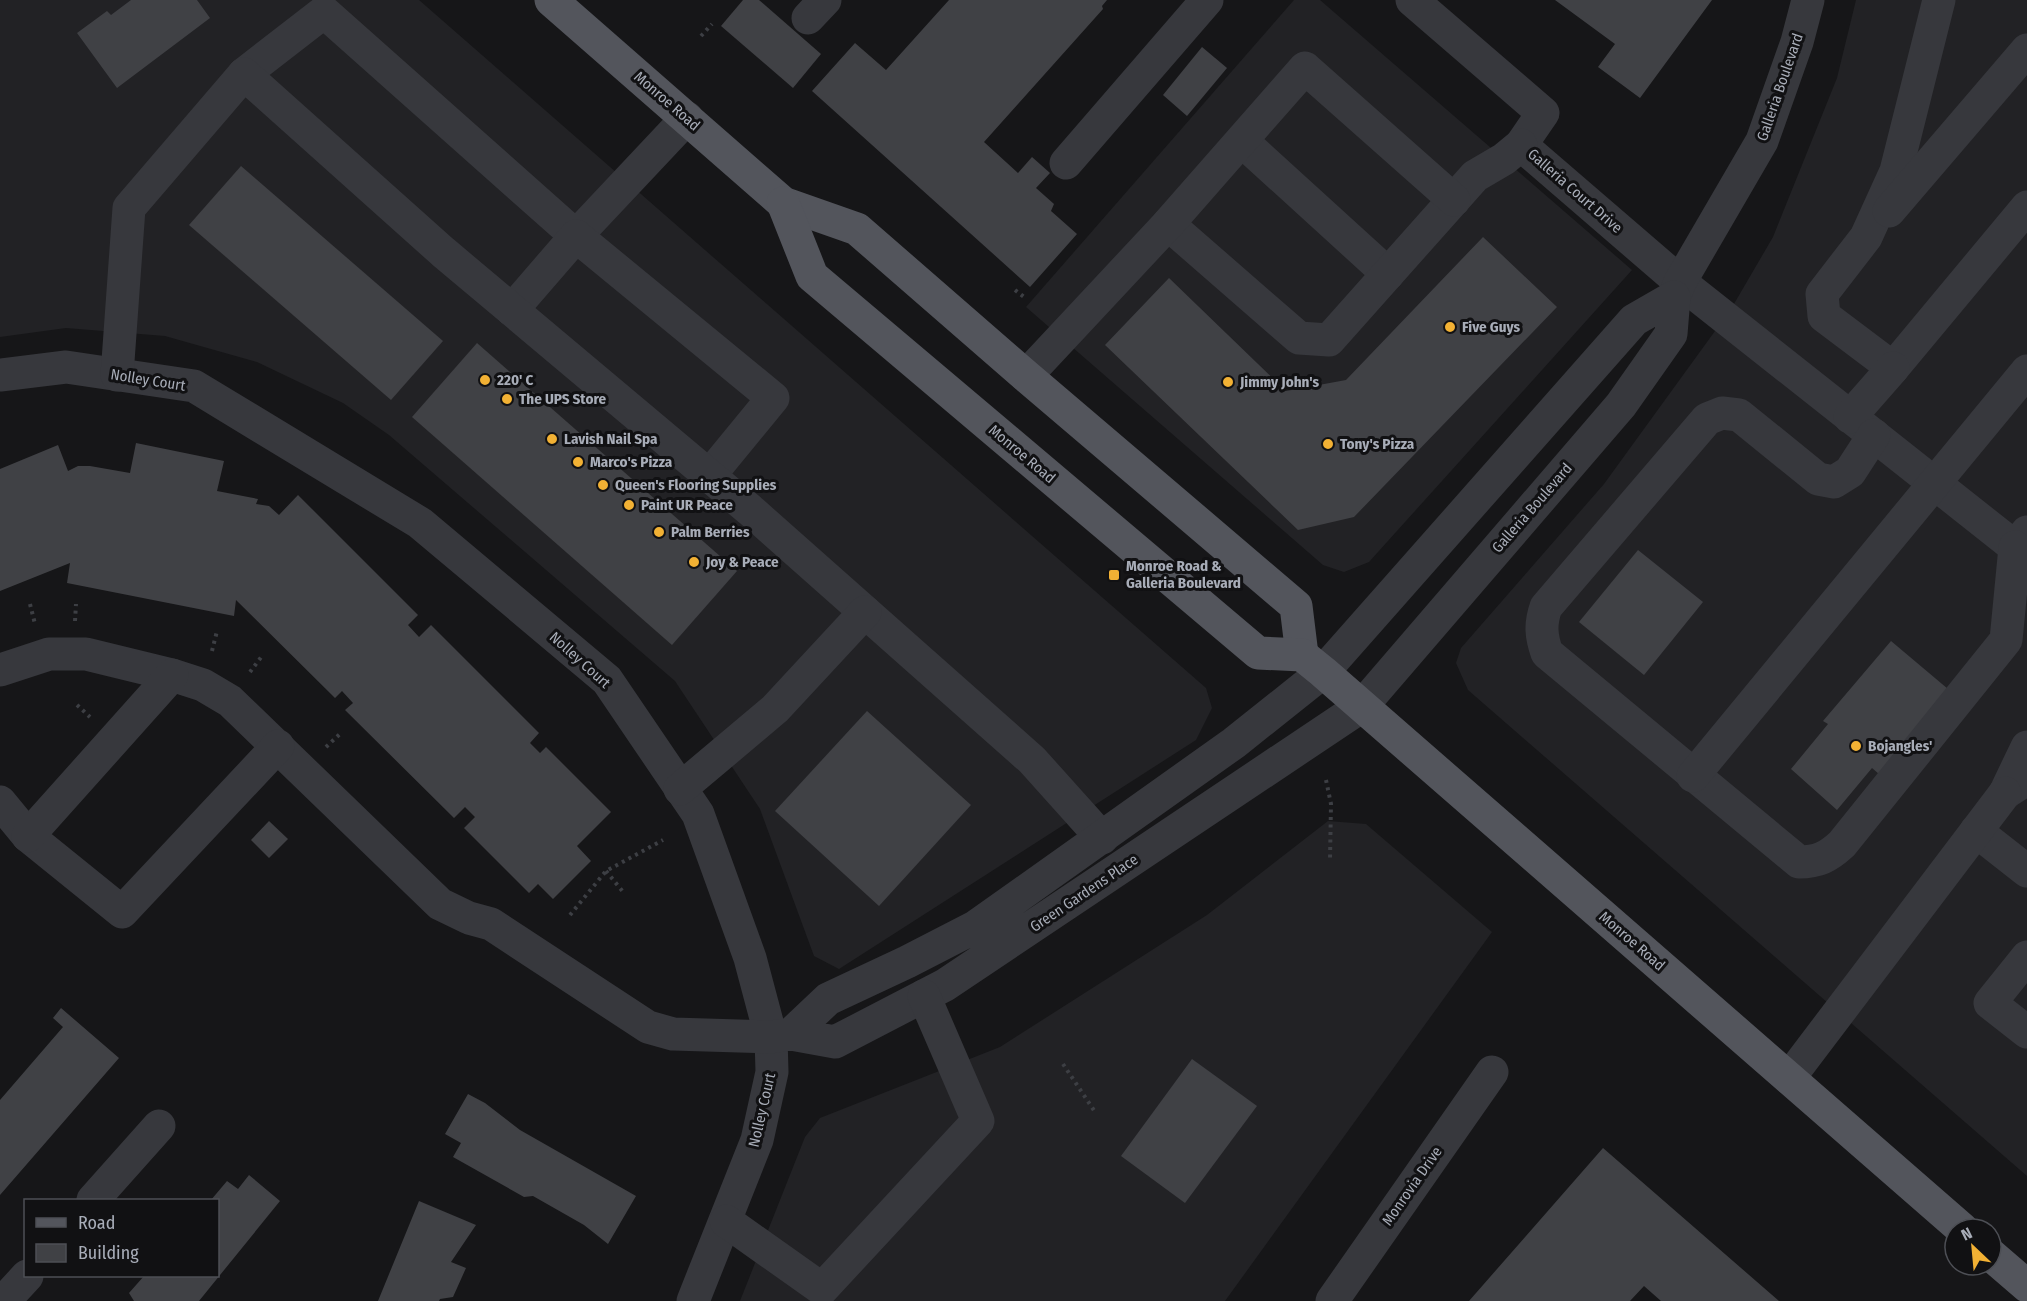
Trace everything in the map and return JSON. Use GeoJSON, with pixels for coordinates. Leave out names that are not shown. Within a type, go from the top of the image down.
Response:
{"type":"FeatureCollection","features":[{"type":"Feature","properties":{"kind":"main road","name":"Monroe Road"},"geometry":{"type":"LineString","coordinates":[[551,0],[783,203],[857,229],[1296,606],[1312,663]]}},
{"type":"Feature","properties":{"kind":"main road","name":"Monroe Road"},"geometry":{"type":"LineString","coordinates":[[783,203],[812,276],[1258,653],[1312,663],[1948,1217]]}},
{"type":"Feature","properties":{"kind":"main road"},"geometry":{"type":"LineString","coordinates":[[2003,1265],[2027,1286]]}},
{"type":"Feature","properties":{"kind":"street"},"geometry":{"type":"LineString","coordinates":[[1066,164],[1208,0]]}},
{"type":"Feature","properties":{"kind":"street","name":"Galleria Court Drive"},"geometry":{"type":"LineString","coordinates":[[1412,0],[1543,112],[1521,145],[1677,289],[1862,426],[1935,484],[2021,540]]}},
{"type":"Feature","properties":{"kind":"street","name":"Galleria Boulevard"},"geometry":{"type":"LineString","coordinates":[[1362,706],[1620,405],[1671,334],[1677,289],[1762,141],[1797,42],[1808,0]]}},
{"type":"Feature","properties":{"kind":"street"},"geometry":{"type":"LineString","coordinates":[[1866,237],[1896,171],[1939,0]]}},
{"type":"Feature","properties":{"kind":"street"},"geometry":{"type":"LineString","coordinates":[[117,375],[129,208],[244,74],[324,12],[576,236],[773,398],[709,476]]}},
{"type":"Feature","properties":{"kind":"street"},"geometry":{"type":"LineString","coordinates":[[1893,368],[1824,316],[1822,294],[1866,237],[2027,50]]}},
{"type":"Feature","properties":{"kind":"street"},"geometry":{"type":"LineString","coordinates":[[1026,376],[1168,224],[1305,68],[1454,200]]}},
{"type":"Feature","properties":{"kind":"street"},"geometry":{"type":"LineString","coordinates":[[244,74],[443,252],[709,476],[1032,759],[1102,838]]}},
{"type":"Feature","properties":{"kind":"street"},"geometry":{"type":"LineString","coordinates":[[512,310],[576,236],[687,118]]}},
{"type":"Feature","properties":{"kind":"street"},"geometry":{"type":"LineString","coordinates":[[1242,141],[1388,274]]}},
{"type":"Feature","properties":{"kind":"street"},"geometry":{"type":"LineString","coordinates":[[1168,224],[1299,338],[1329,340],[1475,176],[1504,159],[1521,145]]}},
{"type":"Feature","properties":{"kind":"street"},"geometry":{"type":"LineString","coordinates":[[2021,540],[2006,640],[1842,844],[1828,857],[1813,862],[1799,862],[1693,776],[1546,653],[1542,639],[1541,622],[1546,607],[1707,419],[1722,413],[1739,415],[1818,479],[1834,482],[1850,472],[1862,426],[1893,368],[2027,207]]}},
{"type":"Feature","properties":{"kind":"street","name":"Galleria Boulevard"},"geometry":{"type":"LineString","coordinates":[[1312,663],[1634,320],[1677,289]]}},
{"type":"Feature","properties":{"kind":"street","name":"Nolley Court"},"geometry":{"type":"LineString","coordinates":[[0,375],[66,367],[194,386],[420,523],[607,680],[698,814],[781,1036],[757,1140],[693,1301]]}},
{"type":"Feature","properties":{"kind":"street"},"geometry":{"type":"LineString","coordinates":[[1693,776],[2027,371]]}},
{"type":"Feature","properties":{"kind":"street"},"geometry":{"type":"LineString","coordinates":[[681,789],[775,709],[865,612]]}},
{"type":"Feature","properties":{"kind":"street","name":"Green Gardens Place"},"geometry":{"type":"LineString","coordinates":[[0,670],[50,654],[86,654],[203,685],[230,700],[440,904],[469,918],[491,924],[648,1027],[673,1034],[781,1036],[834,1042],[945,985],[1362,706]]}},
{"type":"Feature","properties":{"kind":"street"},"geometry":{"type":"LineString","coordinates":[[781,1036],[828,999],[975,927],[1102,838],[1234,742],[1312,663]]}},
{"type":"Feature","properties":{"kind":"street"},"geometry":{"type":"LineString","coordinates":[[28,836],[172,675]]}},
{"type":"Feature","properties":{"kind":"street"},"geometry":{"type":"LineString","coordinates":[[0,802],[28,836],[122,912],[278,746]]}},
{"type":"Feature","properties":{"kind":"street"},"geometry":{"type":"LineString","coordinates":[[1789,1078],[1976,831],[2016,786],[2027,747]]}},
{"type":"Feature","properties":{"kind":"street"},"geometry":{"type":"LineString","coordinates":[[1976,831],[2027,871]]}},
{"type":"Feature","properties":{"kind":"street"},"geometry":{"type":"LineString","coordinates":[[2027,957],[1990,1003],[2027,1032]]}},
{"type":"Feature","properties":{"kind":"street"},"geometry":{"type":"LineString","coordinates":[[726,1221],[829,1295],[978,1121],[924,996]]}},
{"type":"Feature","properties":{"kind":"street","name":"Monrovia Drive"},"geometry":{"type":"LineString","coordinates":[[1332,1301],[1492,1072]]}},
{"type":"Feature","properties":{"kind":"street"},"geometry":{"type":"LineString","coordinates":[[94,1199],[159,1126]]}},
{"type":"Feature","properties":{"kind":"street"},"geometry":{"type":"LineString","coordinates":[[4,1301],[25,1277]]}},
{"type":"Feature","properties":{"kind":"path"},"geometry":{"type":"LineString","coordinates":[[701,36],[712,24]]}},
{"type":"Feature","properties":{"kind":"path"},"geometry":{"type":"LineString","coordinates":[[1015,290],[1024,297]]}},
{"type":"Feature","properties":{"kind":"path"},"geometry":{"type":"LineString","coordinates":[[1326,780],[1331,804],[1330,860]]}},
{"type":"Feature","properties":{"kind":"path"},"geometry":{"type":"LineString","coordinates":[[570,915],[606,871],[663,840]]}},
{"type":"Feature","properties":{"kind":"path"},"geometry":{"type":"LineString","coordinates":[[606,871],[624,893]]}},
{"type":"Feature","properties":{"kind":"path"},"geometry":{"type":"LineString","coordinates":[[1063,1064],[1095,1112]]}},
{"type":"Feature","properties":{"kind":"shaded area"},"geometry":{"type":"Polygon","coordinates":[[[0,0],[419,0],[1206,688],[1212,708],[1196,740],[839,969],[814,956],[760,809],[675,681],[389,435],[343,403],[257,362],[165,336],[66,328],[0,337],[0,0]]]}},
{"type":"Feature","properties":{"kind":"shaded area"},"geometry":{"type":"Polygon","coordinates":[[[1294,0],[1320,0],[1632,270],[1369,562],[1344,572],[1323,565],[1026,307],[1294,0]]]}},
{"type":"Feature","properties":{"kind":"shaded area"},"geometry":{"type":"Polygon","coordinates":[[[1856,0],[2027,0],[2027,1176],[1468,690],[1456,663],[1461,648],[1604,484],[1731,309],[1773,237],[1837,78],[1856,0]]]}},
{"type":"Feature","properties":{"kind":"shaded area"},"geometry":{"type":"Polygon","coordinates":[[[1328,821],[1366,824],[1492,932],[1225,1301],[740,1301],[805,1137],[820,1118],[1000,1047],[1207,915],[1328,821]]]}},
{"type":"Feature","properties":{"kind":"building"},"geometry":{"type":"Polygon","coordinates":[[[131,0],[197,0],[210,18],[117,88],[77,33],[107,11],[111,15],[131,0]]]}},
{"type":"Feature","properties":{"kind":"building"},"geometry":{"type":"Polygon","coordinates":[[[743,0],[759,0],[821,54],[793,88],[721,26],[743,0]]]}},
{"type":"Feature","properties":{"kind":"building"},"geometry":{"type":"Polygon","coordinates":[[[949,0],[1107,0],[1102,6],[1103,9],[984,142],[1018,173],[1032,157],[1050,173],[1036,188],[1054,204],[1051,211],[1077,234],[1030,287],[812,91],[855,43],[886,70],[949,0]]]}},
{"type":"Feature","properties":{"kind":"building"},"geometry":{"type":"Polygon","coordinates":[[[1555,0],[1712,0],[1640,98],[1598,67],[1615,44],[1555,0]]]}},
{"type":"Feature","properties":{"kind":"building"},"geometry":{"type":"Polygon","coordinates":[[[1202,47],[1227,68],[1187,116],[1163,95],[1202,47]]]}},
{"type":"Feature","properties":{"kind":"building"},"geometry":{"type":"Polygon","coordinates":[[[241,166],[443,341],[391,400],[189,225],[241,166]]]}},
{"type":"Feature","properties":{"kind":"building"},"geometry":{"type":"Polygon","coordinates":[[[1483,237],[1557,307],[1354,517],[1298,530],[1105,345],[1169,278],[1286,391],[1346,380],[1483,237]]]}},
{"type":"Feature","properties":{"kind":"building"},"geometry":{"type":"Polygon","coordinates":[[[477,343],[737,571],[672,645],[412,417],[477,343]]]}},
{"type":"Feature","properties":{"kind":"building"},"geometry":{"type":"Polygon","coordinates":[[[136,443],[224,461],[217,491],[258,499],[256,504],[269,506],[279,515],[298,495],[418,615],[408,625],[419,637],[431,625],[539,733],[530,743],[540,753],[546,747],[611,812],[577,846],[591,861],[553,899],[538,884],[529,893],[464,828],[475,817],[465,807],[454,818],[345,710],[353,703],[342,691],[335,698],[236,600],[234,616],[67,583],[70,563],[0,591],[0,469],[58,445],[68,471],[78,466],[90,466],[130,473],[136,443]]]}},
{"type":"Feature","properties":{"kind":"building"},"geometry":{"type":"Polygon","coordinates":[[[1638,550],[1703,602],[1644,675],[1579,622],[1638,550]]]}},
{"type":"Feature","properties":{"kind":"building","name":"Bojangles'"},"geometry":{"type":"Polygon","coordinates":[[[1891,641],[1948,689],[1879,774],[1872,768],[1837,810],[1791,769],[1828,724],[1823,721],[1891,641]]]}},
{"type":"Feature","properties":{"kind":"building"},"geometry":{"type":"Polygon","coordinates":[[[867,711],[971,805],[879,906],[775,811],[867,711]]]}},
{"type":"Feature","properties":{"kind":"building"},"geometry":{"type":"Polygon","coordinates":[[[269,821],[288,839],[269,858],[251,840],[269,821]]]}},
{"type":"Feature","properties":{"kind":"building"},"geometry":{"type":"Polygon","coordinates":[[[61,1008],[119,1058],[0,1195],[0,1100],[63,1027],[53,1018],[61,1008]]]}},
{"type":"Feature","properties":{"kind":"building"},"geometry":{"type":"Polygon","coordinates":[[[1192,1059],[1257,1106],[1185,1203],[1121,1156],[1192,1059]]]}},
{"type":"Feature","properties":{"kind":"building"},"geometry":{"type":"Polygon","coordinates":[[[468,1094],[485,1103],[520,1130],[636,1196],[608,1244],[584,1225],[533,1196],[524,1197],[453,1157],[461,1143],[445,1134],[468,1094]]]}},
{"type":"Feature","properties":{"kind":"building"},"geometry":{"type":"Polygon","coordinates":[[[1603,1148],[1779,1301],[1661,1301],[1644,1286],[1630,1301],[1469,1301],[1603,1148]]]}},
{"type":"Feature","properties":{"kind":"building"},"geometry":{"type":"Polygon","coordinates":[[[249,1175],[280,1201],[219,1276],[219,1199],[212,1199],[227,1181],[238,1189],[249,1175]]]}},
{"type":"Feature","properties":{"kind":"building"},"geometry":{"type":"Polygon","coordinates":[[[419,1201],[476,1225],[451,1262],[466,1268],[453,1297],[439,1301],[378,1301],[419,1201]]]}},
{"type":"Feature","properties":{"kind":"building"},"geometry":{"type":"Polygon","coordinates":[[[143,1277],[218,1277],[199,1301],[134,1301],[129,1293],[143,1277]]]}},
{"type":"Feature","properties":{"kind":"place","name":"Five Guys"},"geometry":{"type":"Point","coordinates":[1450,327]}},
{"type":"Feature","properties":{"kind":"place","name":"220' C"},"geometry":{"type":"Point","coordinates":[485,380]}},
{"type":"Feature","properties":{"kind":"place","name":"Jimmy John's"},"geometry":{"type":"Point","coordinates":[1228,382]}},
{"type":"Feature","properties":{"kind":"place","name":"The UPS Store"},"geometry":{"type":"Point","coordinates":[507,399]}},
{"type":"Feature","properties":{"kind":"place","name":"Lavish Nail Spa"},"geometry":{"type":"Point","coordinates":[552,439]}},
{"type":"Feature","properties":{"kind":"place","name":"Tony's Pizza"},"geometry":{"type":"Point","coordinates":[1328,444]}},
{"type":"Feature","properties":{"kind":"place","name":"Marco's Pizza"},"geometry":{"type":"Point","coordinates":[578,462]}},
{"type":"Feature","properties":{"kind":"place","name":"Queen's Flooring Supplies"},"geometry":{"type":"Point","coordinates":[603,485]}},
{"type":"Feature","properties":{"kind":"place","name":"Paint UR Peace"},"geometry":{"type":"Point","coordinates":[629,505]}},
{"type":"Feature","properties":{"kind":"place","name":"Palm Berries"},"geometry":{"type":"Point","coordinates":[659,532]}},
{"type":"Feature","properties":{"kind":"place","name":"Joy & Peace"},"geometry":{"type":"Point","coordinates":[694,562]}},
{"type":"Feature","properties":{"kind":"place","name":"Monroe Road & Galleria Boulevard"},"geometry":{"type":"Point","coordinates":[1114,575]}},
{"type":"Feature","properties":{"kind":"place","name":"Bojangles'"},"geometry":{"type":"Point","coordinates":[1856,746]}}]}
